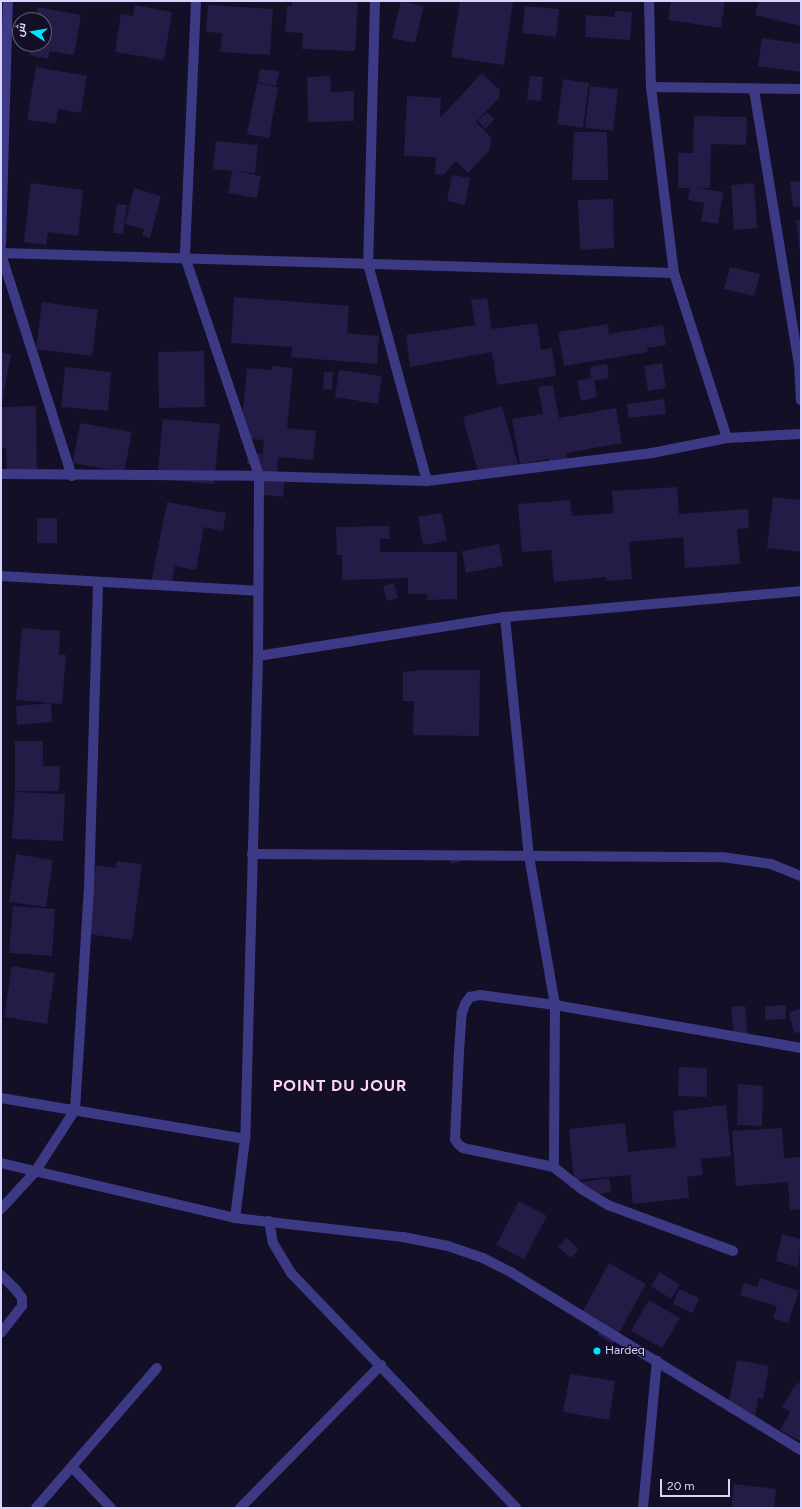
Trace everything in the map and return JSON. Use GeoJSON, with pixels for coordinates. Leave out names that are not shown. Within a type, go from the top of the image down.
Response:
{"type":"FeatureCollection","features":[{"type":"Feature","properties":{"kind":"street"},"geometry":{"type":"LineString","coordinates":[[1,245],[8,1]]}},
{"type":"Feature","properties":{"kind":"street"},"geometry":{"type":"LineString","coordinates":[[196,1],[185,257],[259,476],[258,656],[244,1139],[235,1218]]}},
{"type":"Feature","properties":{"kind":"street"},"geometry":{"type":"LineString","coordinates":[[375,1],[368,264],[427,481]]}},
{"type":"Feature","properties":{"kind":"street"},"geometry":{"type":"LineString","coordinates":[[649,1],[651,87],[674,273],[727,438]]}},
{"type":"Feature","properties":{"kind":"street"},"geometry":{"type":"LineString","coordinates":[[651,87],[754,90],[801,89]]}},
{"type":"Feature","properties":{"kind":"street"},"geometry":{"type":"LineString","coordinates":[[754,90],[800,364],[801,400]]}},
{"type":"Feature","properties":{"kind":"street"},"geometry":{"type":"LineString","coordinates":[[72,476],[1,254],[185,257],[674,273]]}},
{"type":"Feature","properties":{"kind":"street"},"geometry":{"type":"LineString","coordinates":[[1,474],[72,476],[259,476],[427,481],[652,453],[727,438],[801,434]]}},
{"type":"Feature","properties":{"kind":"street"},"geometry":{"type":"LineString","coordinates":[[1,576],[258,591]]}},
{"type":"Feature","properties":{"kind":"street"},"geometry":{"type":"LineString","coordinates":[[1,1209],[35,1172],[75,1110],[90,888],[98,582]]}},
{"type":"Feature","properties":{"kind":"street"},"geometry":{"type":"LineString","coordinates":[[258,656],[505,617],[801,591]]}},
{"type":"Feature","properties":{"kind":"street"},"geometry":{"type":"LineString","coordinates":[[505,617],[529,856],[555,1005],[554,1166]]}},
{"type":"Feature","properties":{"kind":"street"},"geometry":{"type":"LineString","coordinates":[[252,854],[722,857],[771,864],[801,876]]}},
{"type":"Feature","properties":{"kind":"street"},"geometry":{"type":"LineString","coordinates":[[733,1251],[608,1205],[583,1190],[554,1166],[463,1148],[455,1139],[462,1013],[470,997],[480,995],[555,1005],[801,1048]]}},
{"type":"Feature","properties":{"kind":"street"},"geometry":{"type":"LineString","coordinates":[[1,1098],[244,1139]]}},
{"type":"Feature","properties":{"kind":"street"},"geometry":{"type":"LineString","coordinates":[[1,1163],[235,1218],[402,1237],[448,1246],[483,1258],[657,1361],[801,1450]]}},
{"type":"Feature","properties":{"kind":"street"},"geometry":{"type":"LineString","coordinates":[[269,1221],[273,1243],[292,1273],[381,1365],[471,1464],[516,1508]]}},
{"type":"Feature","properties":{"kind":"street"},"geometry":{"type":"LineString","coordinates":[[1,1274],[22,1298],[22,1306],[1,1333]]}},
{"type":"Feature","properties":{"kind":"street"},"geometry":{"type":"LineString","coordinates":[[643,1508],[657,1361]]}},
{"type":"Feature","properties":{"kind":"street"},"geometry":{"type":"LineString","coordinates":[[240,1508],[381,1365]]}},
{"type":"Feature","properties":{"kind":"street"},"geometry":{"type":"LineString","coordinates":[[36,1508],[73,1468],[157,1368]]}},
{"type":"Feature","properties":{"kind":"street"},"geometry":{"type":"LineString","coordinates":[[73,1468],[111,1508]]}},
{"type":"Feature","properties":{"kind":"building"},"geometry":{"type":"Polygon","coordinates":[[[292,1],[358,1],[355,51],[302,49],[303,33],[285,32],[287,6],[292,6],[292,1]]]}},
{"type":"Feature","properties":{"kind":"building"},"geometry":{"type":"Polygon","coordinates":[[[401,1],[424,6],[415,43],[392,38],[401,1]]]}},
{"type":"Feature","properties":{"kind":"building"},"geometry":{"type":"Polygon","coordinates":[[[460,1],[513,1],[504,65],[451,57],[460,1]]]}},
{"type":"Feature","properties":{"kind":"building"},"geometry":{"type":"Polygon","coordinates":[[[671,1],[725,1],[721,28],[668,20],[671,1]]]}},
{"type":"Feature","properties":{"kind":"building"},"geometry":{"type":"Polygon","coordinates":[[[759,1],[801,1],[801,26],[755,15],[759,1]]]}},
{"type":"Feature","properties":{"kind":"building"},"geometry":{"type":"Polygon","coordinates":[[[135,5],[172,12],[164,60],[115,52],[121,14],[133,16],[135,5]]]}},
{"type":"Feature","properties":{"kind":"building"},"geometry":{"type":"Polygon","coordinates":[[[208,5],[273,9],[270,55],[220,52],[222,33],[206,32],[208,5]]]}},
{"type":"Feature","properties":{"kind":"building"},"geometry":{"type":"Polygon","coordinates":[[[525,6],[559,9],[556,37],[522,33],[525,6]]]}},
{"type":"Feature","properties":{"kind":"building"},"geometry":{"type":"Polygon","coordinates":[[[38,7],[81,15],[74,55],[52,51],[52,12],[37,12],[38,7]]]}},
{"type":"Feature","properties":{"kind":"building"},"geometry":{"type":"Polygon","coordinates":[[[615,11],[632,12],[630,40],[585,37],[586,15],[615,17],[615,11]]]}},
{"type":"Feature","properties":{"kind":"building"},"geometry":{"type":"Polygon","coordinates":[[[762,38],[801,44],[801,72],[758,66],[762,38]]]}},
{"type":"Feature","properties":{"kind":"building"},"geometry":{"type":"Polygon","coordinates":[[[30,52],[50,52],[48,59],[29,55],[30,52]]]}},
{"type":"Feature","properties":{"kind":"building"},"geometry":{"type":"Polygon","coordinates":[[[36,67],[87,76],[81,113],[58,109],[56,124],[27,120],[36,67]]]}},
{"type":"Feature","properties":{"kind":"building"},"geometry":{"type":"Polygon","coordinates":[[[260,69],[279,71],[276,86],[258,82],[260,69]]]}},
{"type":"Feature","properties":{"kind":"building"},"geometry":{"type":"Polygon","coordinates":[[[482,73],[500,90],[499,98],[476,122],[491,137],[490,150],[468,173],[456,161],[443,175],[435,174],[436,157],[404,156],[407,96],[441,98],[440,118],[482,73]]]}},
{"type":"Feature","properties":{"kind":"building"},"geometry":{"type":"Polygon","coordinates":[[[330,76],[331,92],[354,91],[354,121],[308,122],[307,77],[330,76]]]}},
{"type":"Feature","properties":{"kind":"building"},"geometry":{"type":"Polygon","coordinates":[[[530,76],[543,77],[541,101],[527,100],[530,76]]]}},
{"type":"Feature","properties":{"kind":"building"},"geometry":{"type":"Polygon","coordinates":[[[563,79],[589,83],[583,128],[557,124],[563,79]]]}},
{"type":"Feature","properties":{"kind":"building"},"geometry":{"type":"Polygon","coordinates":[[[257,83],[278,87],[269,138],[247,134],[257,83]]]}},
{"type":"Feature","properties":{"kind":"building"},"geometry":{"type":"Polygon","coordinates":[[[590,86],[618,89],[613,131],[585,128],[590,86]]]}},
{"type":"Feature","properties":{"kind":"building"},"geometry":{"type":"Polygon","coordinates":[[[487,112],[495,119],[485,129],[478,121],[487,112]]]}},
{"type":"Feature","properties":{"kind":"building"},"geometry":{"type":"Polygon","coordinates":[[[694,116],[747,117],[746,145],[711,144],[710,188],[697,188],[723,192],[718,224],[701,221],[704,203],[688,200],[690,188],[678,188],[678,153],[693,153],[694,116]]]}},
{"type":"Feature","properties":{"kind":"building"},"geometry":{"type":"Polygon","coordinates":[[[574,132],[607,132],[608,180],[572,180],[574,132]]]}},
{"type":"Feature","properties":{"kind":"building"},"geometry":{"type":"Polygon","coordinates":[[[216,141],[258,145],[255,173],[235,171],[261,176],[257,198],[228,193],[232,171],[213,169],[216,141]]]}},
{"type":"Feature","properties":{"kind":"building"},"geometry":{"type":"Polygon","coordinates":[[[452,175],[470,178],[465,205],[447,201],[452,175]]]}},
{"type":"Feature","properties":{"kind":"building"},"geometry":{"type":"Polygon","coordinates":[[[801,181],[801,206],[793,207],[790,182],[801,181]]]}},
{"type":"Feature","properties":{"kind":"building"},"geometry":{"type":"Polygon","coordinates":[[[31,183],[83,190],[78,236],[48,232],[46,245],[24,242],[31,183]]]}},
{"type":"Feature","properties":{"kind":"building"},"geometry":{"type":"Polygon","coordinates":[[[754,183],[757,228],[734,230],[731,185],[754,183]]]}},
{"type":"Feature","properties":{"kind":"building"},"geometry":{"type":"Polygon","coordinates":[[[134,188],[161,196],[150,238],[142,236],[144,229],[125,224],[134,188]]]}},
{"type":"Feature","properties":{"kind":"building"},"geometry":{"type":"Polygon","coordinates":[[[613,199],[614,248],[580,250],[578,200],[613,199]]]}},
{"type":"Feature","properties":{"kind":"building"},"geometry":{"type":"Polygon","coordinates":[[[117,204],[127,205],[123,234],[113,233],[117,204]]]}},
{"type":"Feature","properties":{"kind":"building"},"geometry":{"type":"Polygon","coordinates":[[[796,220],[801,220],[800,252],[796,220]]]}},
{"type":"Feature","properties":{"kind":"building"},"geometry":{"type":"Polygon","coordinates":[[[730,267],[760,274],[754,296],[724,289],[730,267]]]}},
{"type":"Feature","properties":{"kind":"building"},"geometry":{"type":"Polygon","coordinates":[[[234,297],[349,306],[347,333],[379,336],[377,364],[291,357],[292,347],[231,343],[234,297]]]}},
{"type":"Feature","properties":{"kind":"building"},"geometry":{"type":"Polygon","coordinates":[[[487,298],[492,329],[537,323],[541,350],[552,348],[556,376],[497,385],[492,352],[410,367],[406,335],[475,325],[471,300],[487,298]]]}},
{"type":"Feature","properties":{"kind":"building"},"geometry":{"type":"Polygon","coordinates":[[[42,302],[98,310],[92,356],[36,349],[42,302]]]}},
{"type":"Feature","properties":{"kind":"building"},"geometry":{"type":"Polygon","coordinates":[[[608,324],[609,334],[663,325],[666,345],[647,348],[648,352],[564,366],[558,332],[608,324]]]}},
{"type":"Feature","properties":{"kind":"building"},"geometry":{"type":"Polygon","coordinates":[[[204,351],[205,407],[159,408],[158,352],[204,351]]]}},
{"type":"Feature","properties":{"kind":"building"},"geometry":{"type":"Polygon","coordinates":[[[1,352],[11,354],[2,403],[1,403],[1,352]]]}},
{"type":"Feature","properties":{"kind":"building"},"geometry":{"type":"Polygon","coordinates":[[[662,363],[666,388],[648,391],[644,366],[662,363]]]}},
{"type":"Feature","properties":{"kind":"building"},"geometry":{"type":"Polygon","coordinates":[[[607,364],[609,378],[594,381],[597,397],[581,401],[577,381],[591,378],[590,367],[607,364]]]}},
{"type":"Feature","properties":{"kind":"building"},"geometry":{"type":"Polygon","coordinates":[[[272,366],[293,368],[287,428],[316,431],[313,460],[278,457],[276,481],[284,481],[283,497],[258,494],[264,440],[240,438],[247,368],[272,370],[272,366]]]}},
{"type":"Feature","properties":{"kind":"building"},"geometry":{"type":"Polygon","coordinates":[[[65,367],[111,372],[108,411],[61,407],[65,367]]]}},
{"type":"Feature","properties":{"kind":"building"},"geometry":{"type":"Polygon","coordinates":[[[339,370],[382,376],[378,404],[335,397],[339,370]]]}},
{"type":"Feature","properties":{"kind":"building"},"geometry":{"type":"Polygon","coordinates":[[[324,372],[333,372],[332,390],[323,389],[324,372]]]}},
{"type":"Feature","properties":{"kind":"building"},"geometry":{"type":"Polygon","coordinates":[[[553,385],[559,418],[616,408],[622,443],[566,453],[569,467],[551,470],[549,459],[520,464],[512,419],[543,414],[538,387],[553,385]]]}},
{"type":"Feature","properties":{"kind":"building"},"geometry":{"type":"Polygon","coordinates":[[[664,399],[666,414],[629,418],[627,404],[664,399]]]}},
{"type":"Feature","properties":{"kind":"building"},"geometry":{"type":"Polygon","coordinates":[[[36,406],[37,470],[7,470],[6,448],[1,448],[1,407],[36,406]]]}},
{"type":"Feature","properties":{"kind":"building"},"geometry":{"type":"Polygon","coordinates":[[[502,406],[519,469],[480,480],[463,417],[502,406]]]}},
{"type":"Feature","properties":{"kind":"building"},"geometry":{"type":"Polygon","coordinates":[[[163,419],[220,424],[214,484],[157,479],[163,419]]]}},
{"type":"Feature","properties":{"kind":"building"},"geometry":{"type":"Polygon","coordinates":[[[80,423],[132,432],[124,472],[73,463],[80,423]]]}},
{"type":"Feature","properties":{"kind":"building"},"geometry":{"type":"Polygon","coordinates":[[[248,453],[262,454],[261,465],[247,464],[248,453]]]}},
{"type":"Feature","properties":{"kind":"building"},"geometry":{"type":"Polygon","coordinates":[[[677,487],[679,514],[748,509],[749,528],[737,529],[740,564],[685,568],[683,537],[629,542],[632,579],[606,581],[606,577],[554,582],[551,550],[522,552],[518,504],[570,500],[572,516],[614,513],[612,491],[677,487]]]}},
{"type":"Feature","properties":{"kind":"building"},"geometry":{"type":"Polygon","coordinates":[[[773,497],[801,500],[801,552],[767,548],[773,497]]]}},
{"type":"Feature","properties":{"kind":"building"},"geometry":{"type":"Polygon","coordinates":[[[167,502],[226,513],[223,531],[204,527],[196,570],[175,566],[171,587],[151,583],[167,502]]]}},
{"type":"Feature","properties":{"kind":"building"},"geometry":{"type":"Polygon","coordinates":[[[442,513],[447,541],[423,545],[418,517],[442,513]]]}},
{"type":"Feature","properties":{"kind":"building"},"geometry":{"type":"Polygon","coordinates":[[[37,518],[57,518],[57,543],[37,543],[37,518]]]}},
{"type":"Feature","properties":{"kind":"building"},"geometry":{"type":"Polygon","coordinates":[[[389,526],[390,539],[380,539],[380,552],[457,552],[457,599],[427,600],[427,594],[408,594],[408,578],[342,580],[342,555],[337,555],[336,527],[389,526]]]}},
{"type":"Feature","properties":{"kind":"building"},"geometry":{"type":"Polygon","coordinates":[[[499,544],[503,566],[466,573],[462,551],[499,544]]]}},
{"type":"Feature","properties":{"kind":"building"},"geometry":{"type":"Polygon","coordinates":[[[394,583],[398,598],[387,601],[383,586],[394,583]]]}},
{"type":"Feature","properties":{"kind":"building"},"geometry":{"type":"Polygon","coordinates":[[[22,628],[60,631],[59,655],[66,655],[62,704],[16,700],[22,628]]]}},
{"type":"Feature","properties":{"kind":"building"},"geometry":{"type":"Polygon","coordinates":[[[422,670],[480,670],[479,736],[413,735],[414,701],[403,701],[403,672],[422,670]]]}},
{"type":"Feature","properties":{"kind":"building"},"geometry":{"type":"Polygon","coordinates":[[[51,703],[52,722],[17,725],[16,706],[51,703]]]}},
{"type":"Feature","properties":{"kind":"building"},"geometry":{"type":"Polygon","coordinates":[[[15,741],[43,741],[43,766],[60,766],[59,791],[15,791],[15,741]]]}},
{"type":"Feature","properties":{"kind":"building"},"geometry":{"type":"Polygon","coordinates":[[[15,792],[65,794],[63,841],[12,839],[15,792]]]}},
{"type":"Feature","properties":{"kind":"building"},"geometry":{"type":"Polygon","coordinates":[[[460,850],[463,861],[450,864],[448,852],[460,850]]]}},
{"type":"Feature","properties":{"kind":"building"},"geometry":{"type":"Polygon","coordinates":[[[16,854],[53,860],[46,907],[9,902],[16,854]]]}},
{"type":"Feature","properties":{"kind":"building"},"geometry":{"type":"Polygon","coordinates":[[[117,861],[142,864],[132,940],[87,934],[96,865],[116,868],[117,861]]]}},
{"type":"Feature","properties":{"kind":"building"},"geometry":{"type":"Polygon","coordinates":[[[13,906],[55,909],[52,956],[9,953],[13,906]]]}},
{"type":"Feature","properties":{"kind":"building"},"geometry":{"type":"Polygon","coordinates":[[[12,966],[55,973],[47,1024],[4,1017],[12,966]]]}},
{"type":"Feature","properties":{"kind":"building"},"geometry":{"type":"Polygon","coordinates":[[[786,1005],[786,1019],[765,1020],[765,1006],[786,1005]]]}},
{"type":"Feature","properties":{"kind":"building"},"geometry":{"type":"Polygon","coordinates":[[[745,1006],[748,1037],[734,1038],[731,1007],[745,1006]]]}},
{"type":"Feature","properties":{"kind":"building"},"geometry":{"type":"Polygon","coordinates":[[[801,1009],[801,1032],[794,1033],[789,1012],[801,1009]]]}},
{"type":"Feature","properties":{"kind":"building"},"geometry":{"type":"Polygon","coordinates":[[[679,1067],[707,1068],[707,1097],[678,1096],[679,1067]]]}},
{"type":"Feature","properties":{"kind":"building"},"geometry":{"type":"Polygon","coordinates":[[[738,1084],[763,1086],[762,1126],[737,1125],[738,1084]]]}},
{"type":"Feature","properties":{"kind":"building"},"geometry":{"type":"Polygon","coordinates":[[[726,1105],[731,1156],[701,1159],[703,1175],[687,1177],[689,1198],[633,1204],[630,1175],[574,1180],[569,1129],[625,1123],[628,1152],[676,1147],[673,1111],[726,1105]]]}},
{"type":"Feature","properties":{"kind":"building"},"geometry":{"type":"Polygon","coordinates":[[[782,1128],[784,1158],[801,1157],[801,1209],[790,1210],[788,1182],[736,1186],[732,1131],[782,1128]]]}},
{"type":"Feature","properties":{"kind":"building"},"geometry":{"type":"Polygon","coordinates":[[[609,1178],[611,1192],[584,1196],[582,1182],[609,1178]]]}},
{"type":"Feature","properties":{"kind":"building"},"geometry":{"type":"Polygon","coordinates":[[[519,1201],[547,1216],[524,1259],[496,1245],[519,1201]]]}},
{"type":"Feature","properties":{"kind":"building"},"geometry":{"type":"Polygon","coordinates":[[[782,1234],[801,1239],[798,1267],[776,1261],[782,1234]]]}},
{"type":"Feature","properties":{"kind":"building"},"geometry":{"type":"Polygon","coordinates":[[[566,1238],[579,1249],[571,1258],[558,1247],[566,1238]]]}},
{"type":"Feature","properties":{"kind":"building"},"geometry":{"type":"Polygon","coordinates":[[[609,1263],[646,1284],[613,1344],[597,1335],[604,1323],[583,1311],[609,1263]]]}},
{"type":"Feature","properties":{"kind":"building"},"geometry":{"type":"Polygon","coordinates":[[[660,1272],[680,1285],[671,1299],[651,1286],[660,1272]]]}},
{"type":"Feature","properties":{"kind":"building"},"geometry":{"type":"Polygon","coordinates":[[[760,1278],[799,1291],[788,1323],[773,1318],[777,1306],[740,1295],[744,1283],[757,1287],[760,1278]]]}},
{"type":"Feature","properties":{"kind":"building"},"geometry":{"type":"Polygon","coordinates":[[[679,1289],[699,1298],[693,1313],[673,1304],[679,1289]]]}},
{"type":"Feature","properties":{"kind":"building"},"geometry":{"type":"Polygon","coordinates":[[[649,1300],[680,1318],[662,1348],[631,1331],[649,1300]]]}},
{"type":"Feature","properties":{"kind":"building"},"geometry":{"type":"Polygon","coordinates":[[[737,1360],[769,1366],[763,1399],[758,1398],[755,1417],[727,1412],[737,1360]]]}},
{"type":"Feature","properties":{"kind":"building"},"geometry":{"type":"Polygon","coordinates":[[[570,1374],[615,1381],[609,1420],[563,1412],[570,1374]]]}},
{"type":"Feature","properties":{"kind":"building"},"geometry":{"type":"Polygon","coordinates":[[[797,1382],[801,1385],[800,1441],[780,1430],[790,1412],[782,1407],[797,1382]]]}},
{"type":"Feature","properties":{"kind":"building"},"geometry":{"type":"Polygon","coordinates":[[[734,1484],[776,1489],[774,1508],[731,1508],[734,1484]]]}},
{"type":"Feature","properties":{"kind":"place","name":"Hardeq"},"geometry":{"type":"Point","coordinates":[597,1351]}},
{"type":"Feature","properties":{"kind":"district","name":"POINT DU JOUR"},"geometry":{"type":"Point","coordinates":[340,1086]}}]}
